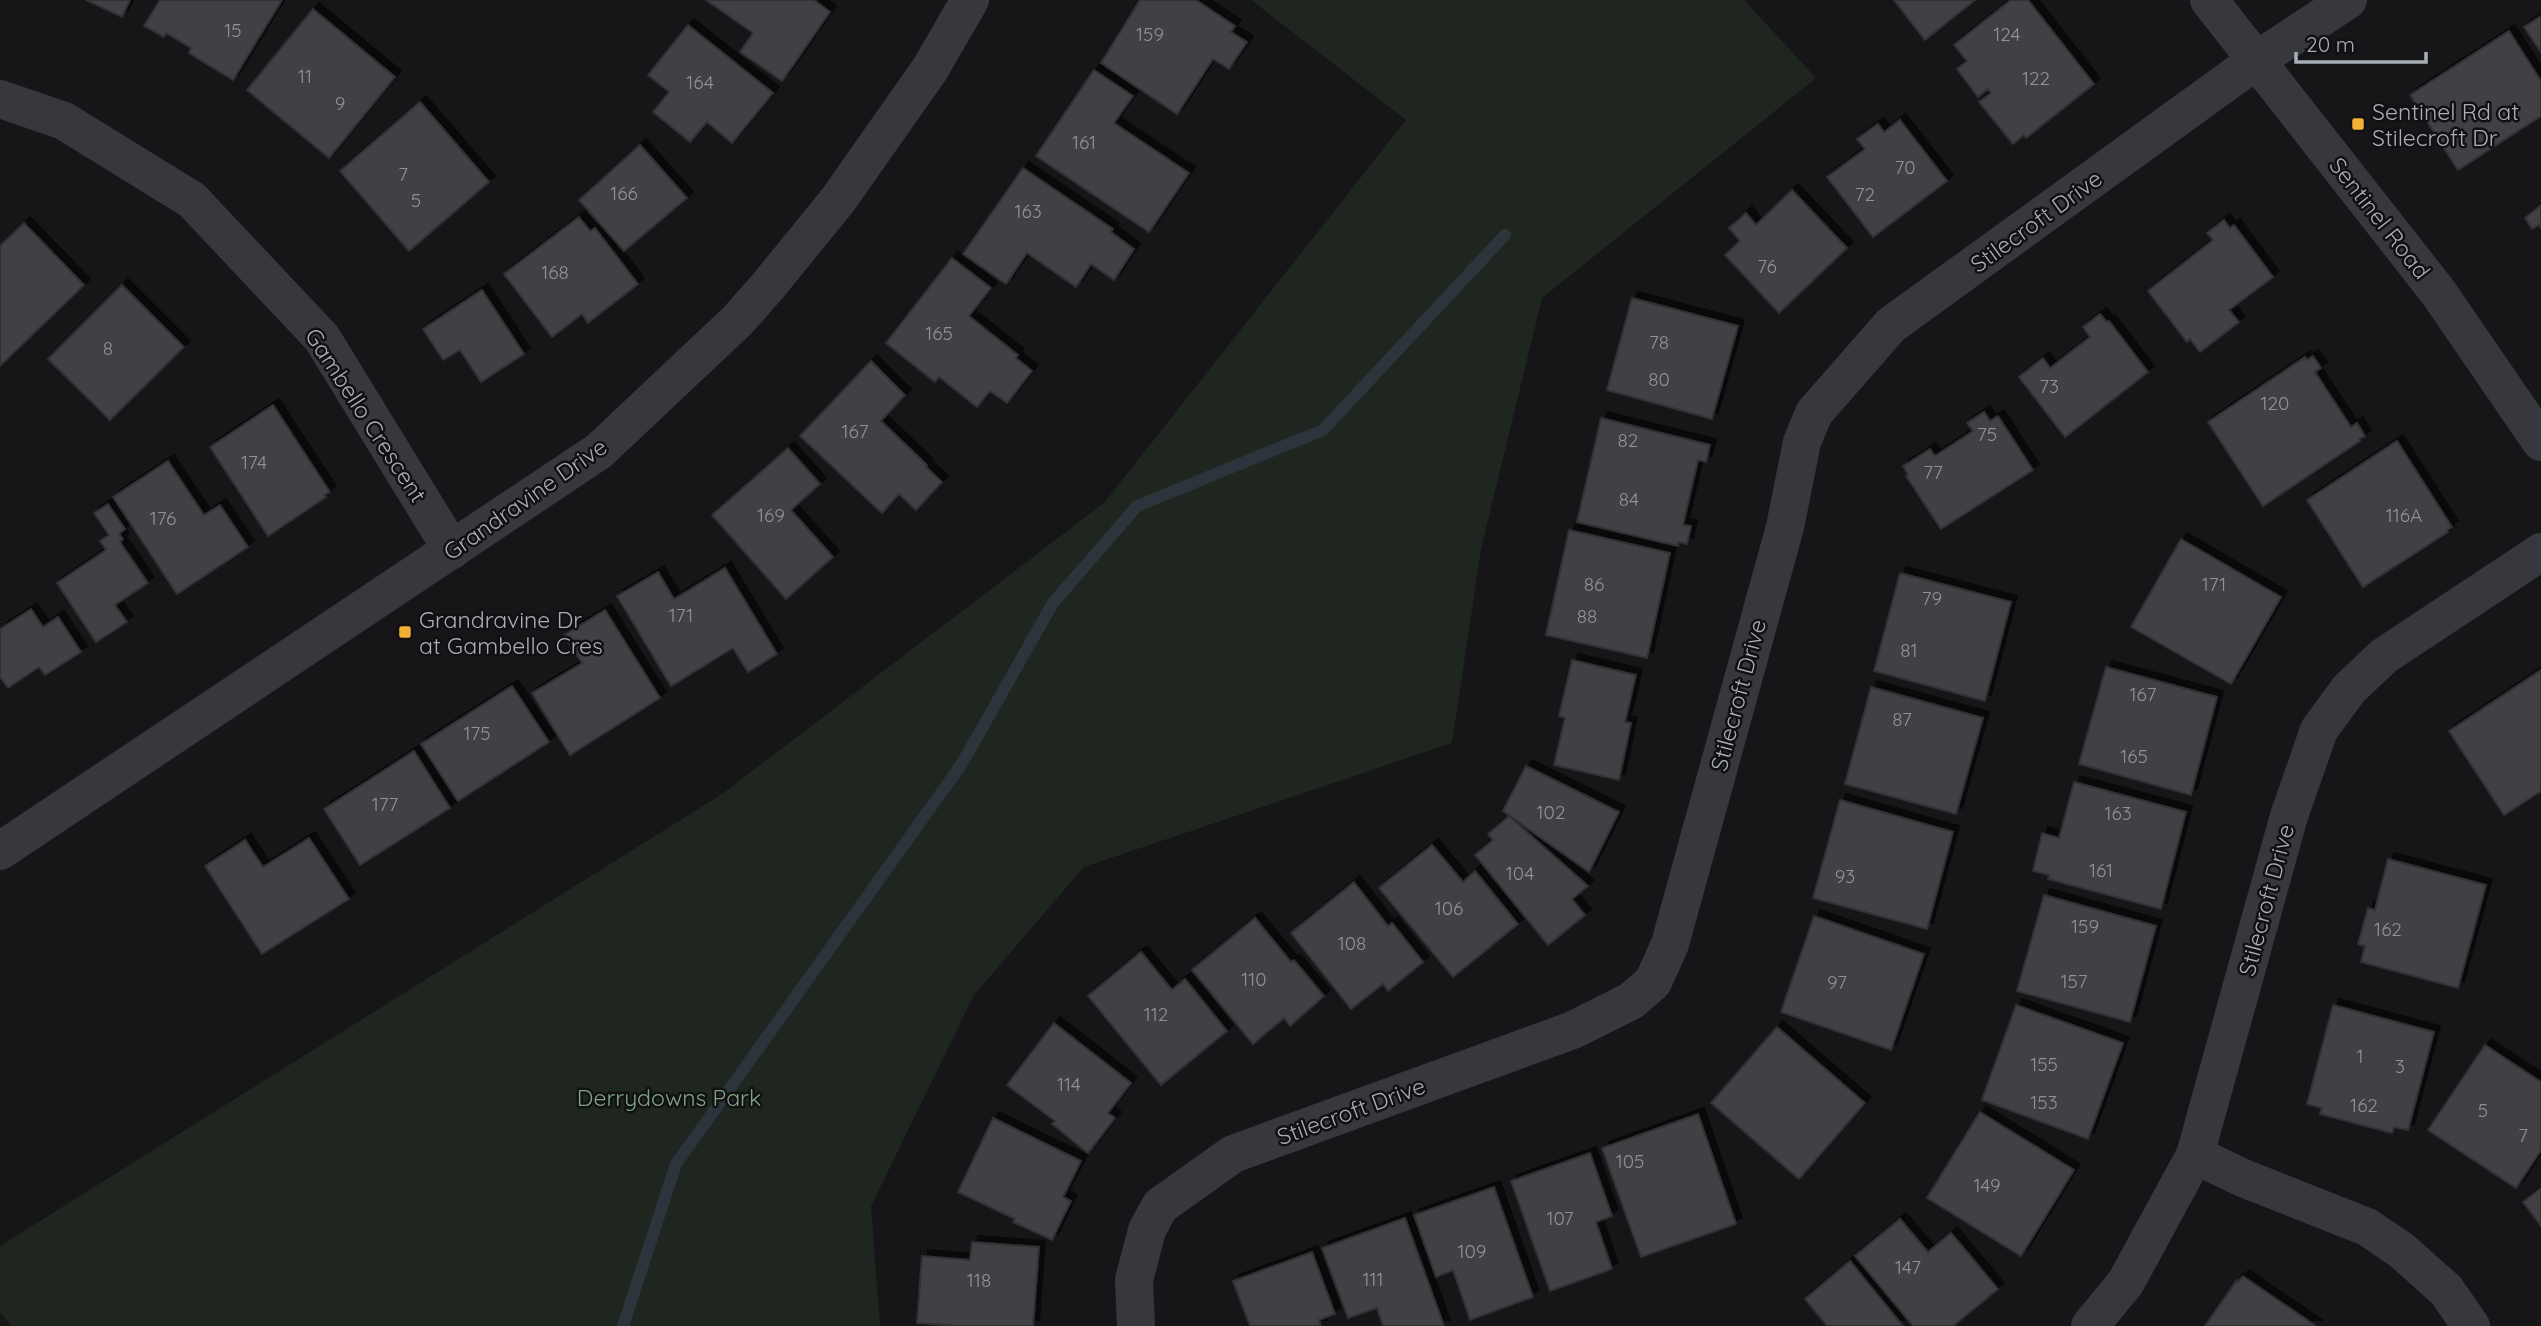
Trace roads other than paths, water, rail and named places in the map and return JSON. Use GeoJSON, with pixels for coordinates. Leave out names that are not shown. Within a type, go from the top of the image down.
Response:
{"type":"FeatureCollection","features":[{"type":"Feature","properties":{"kind":"street","name":"Grandravine Drive"},"geometry":{"type":"LineString","coordinates":[[0,851],[599,451],[737,321],[838,200],[930,69],[970,0]]}},
{"type":"Feature","properties":{"kind":"street","name":"Sentinel Road"},"geometry":{"type":"LineString","coordinates":[[2209,0],[2438,292],[2541,442]]}},
{"type":"Feature","properties":{"kind":"street","name":"Stilecroft Drive"},"geometry":{"type":"LineString","coordinates":[[1136,1326],[1133,1280],[1147,1230],[1160,1206],[1233,1154],[1573,1030],[1631,1001],[1653,982],[1670,944],[1785,527],[1802,442],[1814,413],[1891,325],[2257,61],[2348,0]]}},
{"type":"Feature","properties":{"kind":"street","name":"Gambello Crescent"},"geometry":{"type":"LineString","coordinates":[[0,99],[64,121],[192,200],[322,338],[452,550]]}},
{"type":"Feature","properties":{"kind":"street","name":"Stilecroft Drive"},"geometry":{"type":"LineString","coordinates":[[2090,1326],[2126,1282],[2195,1155],[2289,816],[2319,730],[2349,689],[2384,656],[2541,552]]}},
{"type":"Feature","properties":{"kind":"street"},"geometry":{"type":"LineString","coordinates":[[2195,1155],[2243,1178],[2367,1227],[2401,1250],[2438,1282],[2470,1326]]}},
{"type":"Feature","properties":{"kind":"waterway"},"geometry":{"type":"LineString","coordinates":[[623,1326],[676,1164],[961,765],[1053,603],[1137,506],[1323,430],[1505,235]]}},
{"type":"Feature","properties":{"kind":"place","name":"Sentinel Rd at Stilecroft Dr"},"geometry":{"type":"Point","coordinates":[2358,124]}},
{"type":"Feature","properties":{"kind":"place","name":"Grandravine Dr at Gambello Cres"},"geometry":{"type":"Point","coordinates":[405,632]}},
{"type":"Feature","properties":{"kind":"park label","name":"Derrydowns Park"},"geometry":{"type":"Point","coordinates":[669,1097]}}]}
